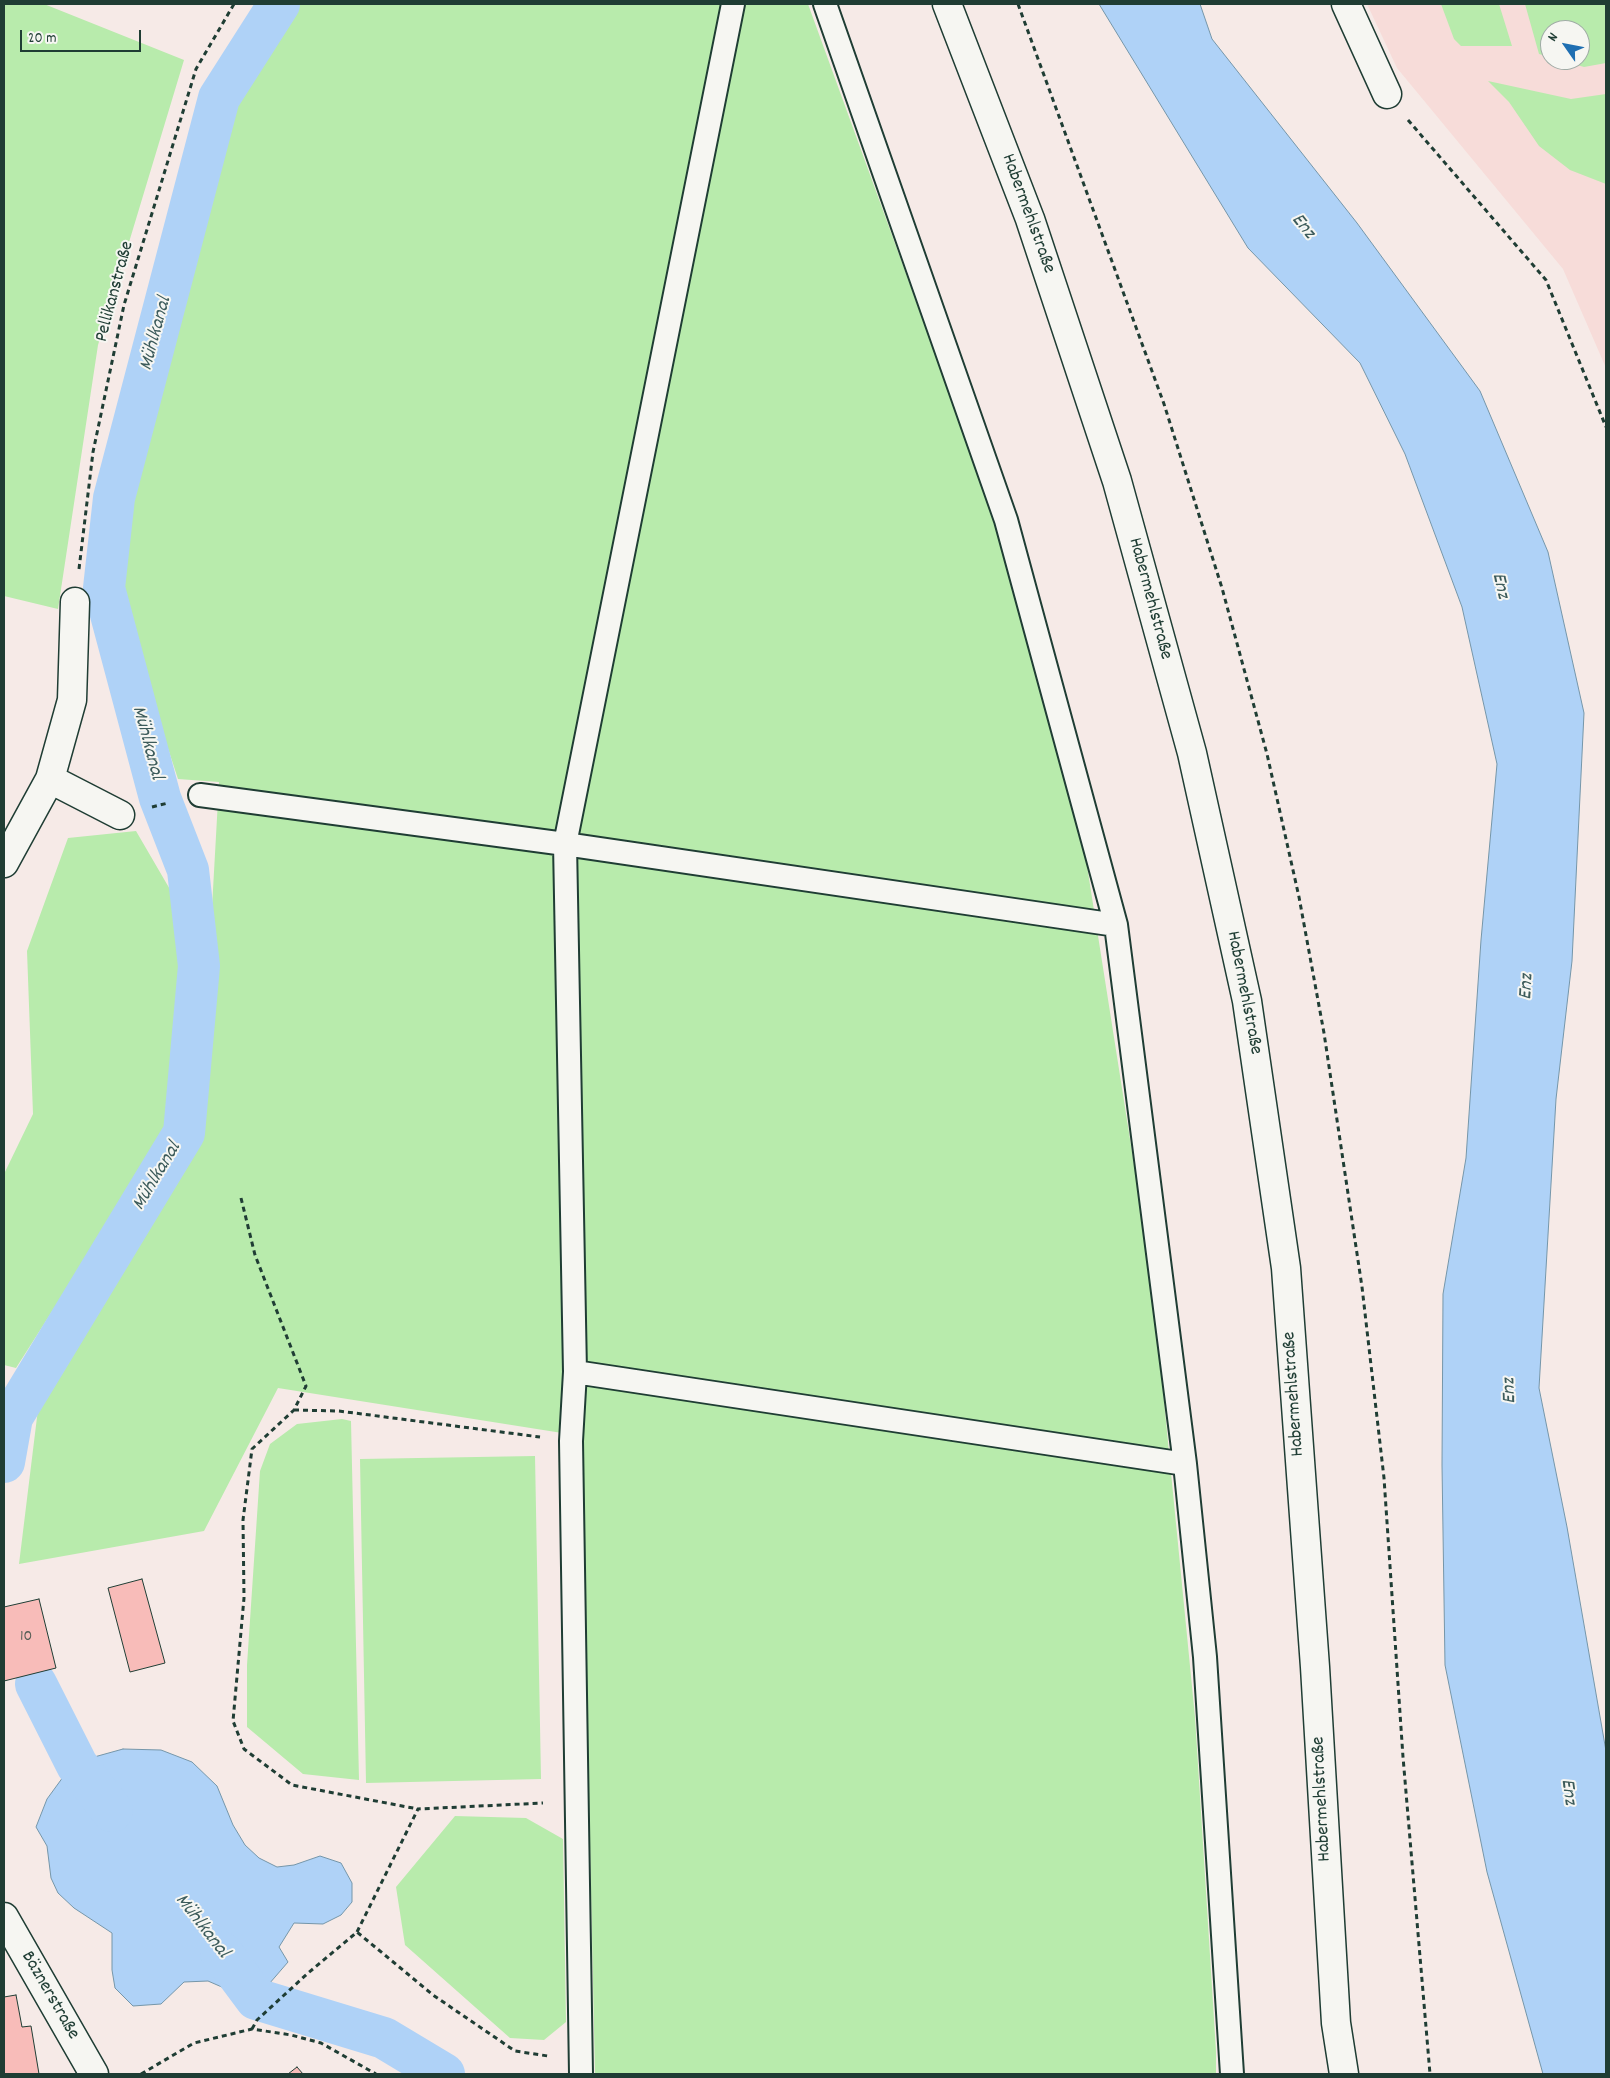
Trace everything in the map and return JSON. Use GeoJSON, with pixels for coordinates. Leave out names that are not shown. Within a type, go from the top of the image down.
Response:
{"type":"FeatureCollection","features":[{"type":"Feature","properties":{"kind":"main road","name":"Habermehlstraße"},"geometry":{"type":"LineString","coordinates":[[947,4],[1030,219],[1117,481],[1192,753],[1247,1001],[1286,1268],[1315,1667],[1336,2022],[1344,2074]]}},
{"type":"Feature","properties":{"kind":"main road"},"geometry":{"type":"LineString","coordinates":[[1346,4],[1387,94]]}},
{"type":"Feature","properties":{"kind":"main road"},"geometry":{"type":"LineString","coordinates":[[4,863],[50,779],[72,700],[75,602]]}},
{"type":"Feature","properties":{"kind":"main road"},"geometry":{"type":"LineString","coordinates":[[50,779],[120,815]]}},
{"type":"Feature","properties":{"kind":"main road","name":"Bäznerstraße"},"geometry":{"type":"LineString","coordinates":[[4,1917],[94,2074]]}},
{"type":"Feature","properties":{"kind":"main road","name":"Habermehlstraße"},"geometry":{"type":"LineString","coordinates":[[1326,2074],[1336,2022]]}},
{"type":"Feature","properties":{"kind":"lane"},"geometry":{"type":"LineString","coordinates":[[581,2068],[571,1441],[575,1372],[565,844],[733,4]]}},
{"type":"Feature","properties":{"kind":"lane"},"geometry":{"type":"LineString","coordinates":[[825,4],[1006,520],[1116,925],[1186,1464],[1205,1657],[1232,2074]]}},
{"type":"Feature","properties":{"kind":"lane"},"geometry":{"type":"LineString","coordinates":[[200,795],[565,844],[1116,925]]}},
{"type":"Feature","properties":{"kind":"lane"},"geometry":{"type":"LineString","coordinates":[[575,1372],[1186,1464]]}},
{"type":"Feature","properties":{"kind":"path","name":"Pellikanstraße"},"geometry":{"type":"LineString","coordinates":[[75,602],[92,452],[124,305],[196,69],[234,4]]}},
{"type":"Feature","properties":{"kind":"path"},"geometry":{"type":"LineString","coordinates":[[1387,94],[1546,280],[1606,427]]}},
{"type":"Feature","properties":{"kind":"path"},"geometry":{"type":"LineString","coordinates":[[120,815],[200,795]]}},
{"type":"Feature","properties":{"kind":"path"},"geometry":{"type":"LineString","coordinates":[[241,1198],[255,1255],[306,1386],[294,1410],[252,1448],[243,1520],[244,1598],[233,1721],[244,1749],[292,1785],[418,1809],[576,1801]]}},
{"type":"Feature","properties":{"kind":"path"},"geometry":{"type":"LineString","coordinates":[[294,1410],[339,1412],[571,1441]]}},
{"type":"Feature","properties":{"kind":"path"},"geometry":{"type":"LineString","coordinates":[[252,2029],[257,2020],[307,1974],[357,1932],[418,1809]]}},
{"type":"Feature","properties":{"kind":"path"},"geometry":{"type":"LineString","coordinates":[[357,1932],[433,1995],[515,2051],[581,2068]]}},
{"type":"Feature","properties":{"kind":"path"},"geometry":{"type":"LineString","coordinates":[[141,2074],[194,2043],[252,2029],[291,2035],[321,2044],[376,2074]]}},
{"type":"Feature","properties":{"kind":"shaded area"},"geometry":{"type":"Polygon","coordinates":[[[1367,4],[1606,4],[1606,368],[1563,269],[1397,68],[1367,4]]]}},
{"type":"Feature","properties":{"kind":"green space"},"geometry":{"type":"Polygon","coordinates":[[[4,4],[44,4],[184,60],[98,345],[58,609],[4,596],[4,4]]]}},
{"type":"Feature","properties":{"kind":"green space"},"geometry":{"type":"Polygon","coordinates":[[[291,4],[808,4],[998,527],[1079,815],[1152,1279],[1195,1717],[1216,2074],[595,2074],[581,1436],[278,1388],[204,1531],[19,1564],[39,1401],[199,1141],[219,782],[178,779],[113,581],[226,104],[291,4]]]}},
{"type":"Feature","properties":{"kind":"green space"},"geometry":{"type":"Polygon","coordinates":[[[1441,4],[1499,4],[1512,46],[1461,46],[1454,39],[1441,4]]]}},
{"type":"Feature","properties":{"kind":"green space"},"geometry":{"type":"Polygon","coordinates":[[[1525,4],[1606,4],[1606,63],[1590,66],[1590,20],[1540,20],[1539,54],[1525,4]]]}},
{"type":"Feature","properties":{"kind":"green space"},"geometry":{"type":"Polygon","coordinates":[[[1488,81],[1571,99],[1606,94],[1606,184],[1570,170],[1539,146],[1509,102],[1488,81]]]}},
{"type":"Feature","properties":{"kind":"green space"},"geometry":{"type":"Polygon","coordinates":[[[136,831],[182,910],[169,1128],[16,1368],[4,1365],[4,1174],[33,1114],[27,951],[68,838],[136,831]]]}},
{"type":"Feature","properties":{"kind":"green space"},"geometry":{"type":"Polygon","coordinates":[[[342,1419],[351,1421],[359,1780],[303,1774],[247,1727],[247,1665],[260,1471],[270,1444],[297,1424],[342,1419]]]}},
{"type":"Feature","properties":{"kind":"green space"},"geometry":{"type":"Polygon","coordinates":[[[535,1456],[541,1779],[366,1783],[360,1459],[535,1456]]]}},
{"type":"Feature","properties":{"kind":"green space"},"geometry":{"type":"Polygon","coordinates":[[[455,1816],[526,1818],[563,1839],[566,2022],[544,2040],[510,2038],[405,1945],[396,1887],[455,1816]]]}},
{"type":"Feature","properties":{"kind":"water","name":"Enz"},"geometry":{"type":"Polygon","coordinates":[[[1099,4],[1200,4],[1212,39],[1357,223],[1480,391],[1548,552],[1584,713],[1572,961],[1556,1099],[1539,1388],[1567,1527],[1606,1751],[1606,2074],[1543,2074],[1487,1872],[1445,1665],[1442,1465],[1443,1294],[1466,1158],[1481,940],[1497,764],[1462,607],[1405,454],[1360,363],[1248,248],[1099,4]]]}},
{"type":"Feature","properties":{"kind":"water"},"geometry":{"type":"Polygon","coordinates":[[[123,1749],[161,1750],[192,1762],[217,1786],[233,1825],[245,1845],[259,1858],[277,1867],[294,1865],[320,1856],[341,1863],[352,1883],[352,1902],[341,1915],[323,1924],[294,1923],[279,1947],[288,1962],[256,1999],[246,2007],[231,1991],[208,1981],[184,1982],[161,2004],[133,2006],[115,1988],[112,1970],[112,1933],[74,1908],[58,1893],[51,1878],[47,1846],[36,1827],[47,1799],[66,1773],[77,1765],[87,1759],[123,1749]]]}},
{"type":"Feature","properties":{"kind":"building"},"geometry":{"type":"Polygon","coordinates":[[[142,1579],[165,1663],[130,1672],[108,1588],[142,1579]]]}},
{"type":"Feature","properties":{"kind":"building"},"geometry":{"type":"Polygon","coordinates":[[[39,1599],[56,1668],[4,1681],[4,1607],[39,1599]]]}},
{"type":"Feature","properties":{"kind":"building"},"geometry":{"type":"Polygon","coordinates":[[[16,1995],[22,2027],[31,2026],[39,2074],[4,2074],[4,1997],[16,1995]]]}},
{"type":"Feature","properties":{"kind":"building"},"geometry":{"type":"Polygon","coordinates":[[[297,2067],[303,2074],[288,2074],[297,2067]]]}},
{"type":"Feature","properties":{"kind":"waterway","name":"Mühlkanal"},"geometry":{"type":"LineString","coordinates":[[4,1462],[12,1417],[184,1133],[199,966],[188,870],[160,798],[104,588],[114,498],[219,98],[279,4]]}},
{"type":"Feature","properties":{"kind":"waterway","name":"Mühlkanal"},"geometry":{"type":"LineString","coordinates":[[36,1684],[77,1765],[112,1811]]}},
{"type":"Feature","properties":{"kind":"waterway","name":"Mühlkanal"},"geometry":{"type":"LineString","coordinates":[[221,1952],[256,1999],[384,2038],[444,2074]]}}]}
